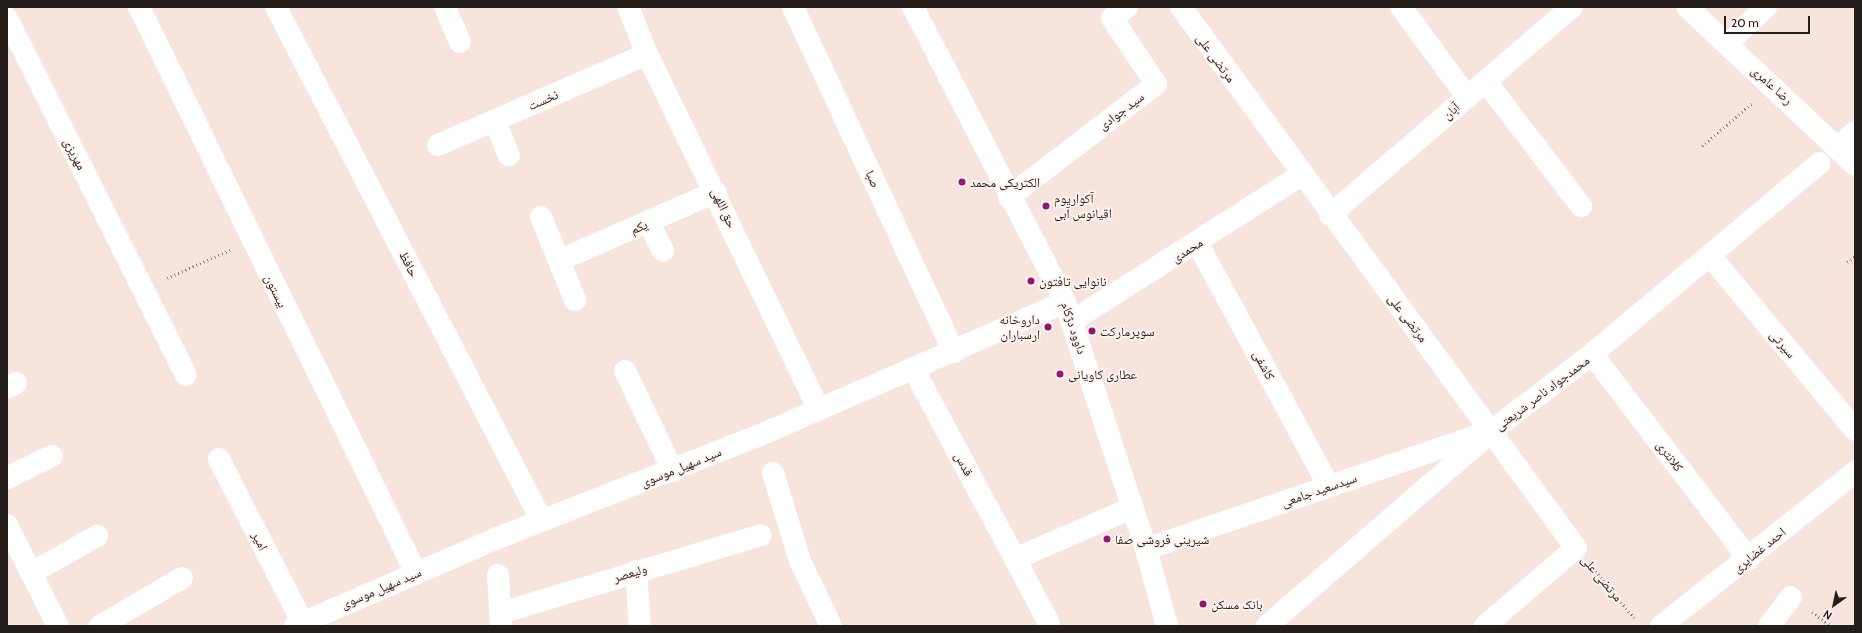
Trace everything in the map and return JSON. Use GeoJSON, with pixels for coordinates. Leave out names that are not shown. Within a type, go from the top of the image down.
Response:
{"type":"FeatureCollection","features":[{"type":"Feature","properties":{"kind":"street","name":"بیستون"},"geometry":{"type":"LineString","coordinates":[[139,7],[416,573]]}},
{"type":"Feature","properties":{"kind":"street","name":"حافظ"},"geometry":{"type":"LineString","coordinates":[[276,7],[542,521]]}},
{"type":"Feature","properties":{"kind":"street"},"geometry":{"type":"LineString","coordinates":[[445,7],[460,42]]}},
{"type":"Feature","properties":{"kind":"street","name":"حق اللهی"},"geometry":{"type":"LineString","coordinates":[[628,7],[647,54],[716,192],[819,410]]}},
{"type":"Feature","properties":{"kind":"street","name":"صبا"},"geometry":{"type":"LineString","coordinates":[[793,7],[954,352]]}},
{"type":"Feature","properties":{"kind":"street","name":"داوود دژکام"},"geometry":{"type":"LineString","coordinates":[[913,7],[1069,312],[1146,549],[1167,626]]}},
{"type":"Feature","properties":{"kind":"street","name":"سید جوادی"},"geometry":{"type":"LineString","coordinates":[[1009,197],[1156,84],[1112,18],[1127,7]]}},
{"type":"Feature","properties":{"kind":"street","name":"مرتضی علی"},"geometry":{"type":"LineString","coordinates":[[1181,7],[1301,176],[1493,430],[1576,548]]}},
{"type":"Feature","properties":{"kind":"street"},"geometry":{"type":"LineString","coordinates":[[1400,7],[1467,97]]}},
{"type":"Feature","properties":{"kind":"street","name":"آبان"},"geometry":{"type":"LineString","coordinates":[[1330,214],[1467,97],[1487,83],[1572,7]]}},
{"type":"Feature","properties":{"kind":"street","name":"رضا عامری"},"geometry":{"type":"LineString","coordinates":[[1687,7],[1839,146],[1855,165]]}},
{"type":"Feature","properties":{"kind":"street"},"geometry":{"type":"LineString","coordinates":[[1727,44],[1766,7]]}},
{"type":"Feature","properties":{"kind":"street","name":"مهریزی"},"geometry":{"type":"LineString","coordinates":[[7,18],[186,375]]}},
{"type":"Feature","properties":{"kind":"street","name":"نخست"},"geometry":{"type":"LineString","coordinates":[[438,145],[647,54]]}},
{"type":"Feature","properties":{"kind":"street"},"geometry":{"type":"LineString","coordinates":[[1487,83],[1581,206]]}},
{"type":"Feature","properties":{"kind":"street"},"geometry":{"type":"LineString","coordinates":[[495,121],[509,155]]}},
{"type":"Feature","properties":{"kind":"street"},"geometry":{"type":"LineString","coordinates":[[1839,146],[1855,132]]}},
{"type":"Feature","properties":{"kind":"street","name":"محمدجواد ناصر شریعتی"},"geometry":{"type":"LineString","coordinates":[[1267,626],[1493,430],[1592,354],[1711,257],[1820,163]]}},
{"type":"Feature","properties":{"kind":"street","name":"محمدی"},"geometry":{"type":"LineString","coordinates":[[1069,312],[1198,244],[1301,176]]}},
{"type":"Feature","properties":{"kind":"street","name":"یکم"},"geometry":{"type":"LineString","coordinates":[[560,260],[648,223],[716,192]]}},
{"type":"Feature","properties":{"kind":"street"},"geometry":{"type":"LineString","coordinates":[[541,217],[560,260],[575,300]]}},
{"type":"Feature","properties":{"kind":"street"},"geometry":{"type":"LineString","coordinates":[[648,223],[663,251]]}},
{"type":"Feature","properties":{"kind":"street","name":"کاشفی"},"geometry":{"type":"LineString","coordinates":[[1198,244],[1330,486]]}},
{"type":"Feature","properties":{"kind":"street","name":"سیرتی"},"geometry":{"type":"LineString","coordinates":[[1711,257],[1855,430]]}},
{"type":"Feature","properties":{"kind":"street","name":"سید سهیل موسوی"},"geometry":{"type":"LineString","coordinates":[[298,624],[542,521],[673,471],[819,410],[913,368],[954,352],[1069,312]]}},
{"type":"Feature","properties":{"kind":"street","name":"کلانتری"},"geometry":{"type":"LineString","coordinates":[[1592,354],[1749,559]]}},
{"type":"Feature","properties":{"kind":"street","name":"قدس"},"geometry":{"type":"LineString","coordinates":[[913,368],[1049,623]]}},
{"type":"Feature","properties":{"kind":"street"},"geometry":{"type":"LineString","coordinates":[[625,371],[673,471]]}},
{"type":"Feature","properties":{"kind":"street","name":"سیدسعید جامعی"},"geometry":{"type":"LineString","coordinates":[[1146,549],[1493,430]]}},
{"type":"Feature","properties":{"kind":"street"},"geometry":{"type":"LineString","coordinates":[[7,478],[52,456]]}},
{"type":"Feature","properties":{"kind":"street","name":"امیر"},"geometry":{"type":"LineString","coordinates":[[219,459],[298,624]]}},
{"type":"Feature","properties":{"kind":"street","name":"احمد غضایری"},"geometry":{"type":"LineString","coordinates":[[1660,626],[1749,559],[1855,472]]}},
{"type":"Feature","properties":{"kind":"street"},"geometry":{"type":"LineString","coordinates":[[773,473],[800,561],[831,626]]}},
{"type":"Feature","properties":{"kind":"street"},"geometry":{"type":"LineString","coordinates":[[1015,559],[1132,508]]}},
{"type":"Feature","properties":{"kind":"street"},"geometry":{"type":"LineString","coordinates":[[7,525],[58,626]]}},
{"type":"Feature","properties":{"kind":"street","name":"ولیعصر"},"geometry":{"type":"LineString","coordinates":[[501,619],[636,570],[761,535]]}},
{"type":"Feature","properties":{"kind":"street"},"geometry":{"type":"LineString","coordinates":[[31,573],[97,536]]}},
{"type":"Feature","properties":{"kind":"street"},"geometry":{"type":"LineString","coordinates":[[1485,626],[1576,548]]}},
{"type":"Feature","properties":{"kind":"street"},"geometry":{"type":"LineString","coordinates":[[636,570],[640,626]]}},
{"type":"Feature","properties":{"kind":"street"},"geometry":{"type":"LineString","coordinates":[[498,576],[501,619]]}},
{"type":"Feature","properties":{"kind":"street"},"geometry":{"type":"LineString","coordinates":[[100,626],[182,578]]}},
{"type":"Feature","properties":{"kind":"street"},"geometry":{"type":"LineString","coordinates":[[1769,626],[1791,598]]}},
{"type":"Feature","properties":{"kind":"path"},"geometry":{"type":"LineString","coordinates":[[1702,146],[1773,86]]}},
{"type":"Feature","properties":{"kind":"path"},"geometry":{"type":"LineString","coordinates":[[142,289],[252,240]]}},
{"type":"Feature","properties":{"kind":"path"},"geometry":{"type":"LineString","coordinates":[[1847,262],[1855,256]]}},
{"type":"Feature","properties":{"kind":"path","name":"مرتضی علی"},"geometry":{"type":"LineString","coordinates":[[1576,548],[1642,626]]}},
{"type":"Feature","properties":{"kind":"place","name":"الکتریکی محمد"},"geometry":{"type":"Point","coordinates":[962,182]}},
{"type":"Feature","properties":{"kind":"place","name":"آکواریوم اقیانوس آبی"},"geometry":{"type":"Point","coordinates":[1046,206]}},
{"type":"Feature","properties":{"kind":"place","name":"نانوایی تافتون"},"geometry":{"type":"Point","coordinates":[1031,281]}},
{"type":"Feature","properties":{"kind":"place","name":"داروخانه ارسباران"},"geometry":{"type":"Point","coordinates":[1048,327]}},
{"type":"Feature","properties":{"kind":"place","name":"سوپرمارکت"},"geometry":{"type":"Point","coordinates":[1092,331]}},
{"type":"Feature","properties":{"kind":"place","name":"عطاری کاویانی"},"geometry":{"type":"Point","coordinates":[1060,374]}},
{"type":"Feature","properties":{"kind":"place","name":"شیرینی فروشی صفا"},"geometry":{"type":"Point","coordinates":[1107,539]}},
{"type":"Feature","properties":{"kind":"place","name":"بانک مسکن"},"geometry":{"type":"Point","coordinates":[1203,604]}}]}
